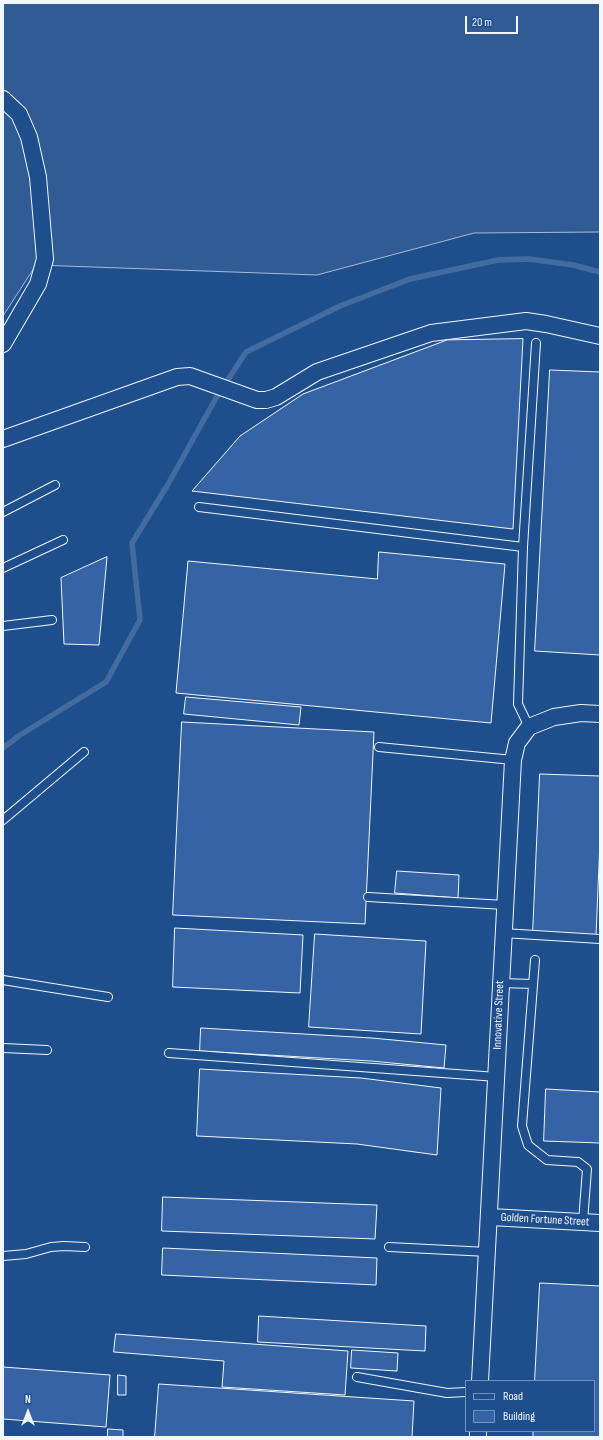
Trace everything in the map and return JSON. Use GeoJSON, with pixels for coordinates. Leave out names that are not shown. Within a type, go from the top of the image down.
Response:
{"type":"FeatureCollection","features":[{"type":"Feature","properties":{"kind":"street"},"geometry":{"type":"LineString","coordinates":[[3,99],[19,114],[29,137],[38,177],[45,259],[38,284],[3,344]]}},
{"type":"Feature","properties":{"kind":"street"},"geometry":{"type":"LineString","coordinates":[[3,439],[177,377],[190,376],[256,400],[266,400],[276,397],[317,372],[431,333],[526,321],[600,336]]}},
{"type":"Feature","properties":{"kind":"street"},"geometry":{"type":"LineString","coordinates":[[529,727],[554,718],[581,713],[600,714]]}},
{"type":"Feature","properties":{"kind":"street","name":"Innovative Street"},"geometry":{"type":"LineString","coordinates":[[480,1380],[490,1217],[500,983],[513,760],[517,743],[529,727]]}},
{"type":"Feature","properties":{"kind":"street","name":"Golden Fortune Street"},"geometry":{"type":"LineString","coordinates":[[490,1217],[600,1223]]}},
{"type":"Feature","properties":{"kind":"lane"},"geometry":{"type":"LineString","coordinates":[[529,727],[518,704],[523,547],[536,343]]}},
{"type":"Feature","properties":{"kind":"lane"},"geometry":{"type":"LineString","coordinates":[[3,512],[55,485]]}},
{"type":"Feature","properties":{"kind":"lane"},"geometry":{"type":"LineString","coordinates":[[199,507],[523,547]]}},
{"type":"Feature","properties":{"kind":"lane"},"geometry":{"type":"LineString","coordinates":[[3,568],[63,540]]}},
{"type":"Feature","properties":{"kind":"lane"},"geometry":{"type":"LineString","coordinates":[[3,626],[52,620]]}},
{"type":"Feature","properties":{"kind":"lane"},"geometry":{"type":"LineString","coordinates":[[379,746],[513,760]]}},
{"type":"Feature","properties":{"kind":"lane"},"geometry":{"type":"LineString","coordinates":[[3,820],[84,752]]}},
{"type":"Feature","properties":{"kind":"lane"},"geometry":{"type":"LineString","coordinates":[[368,897],[505,905]]}},
{"type":"Feature","properties":{"kind":"lane"},"geometry":{"type":"LineString","coordinates":[[503,933],[600,939]]}},
{"type":"Feature","properties":{"kind":"lane"},"geometry":{"type":"LineString","coordinates":[[535,960],[522,1126],[528,1145],[547,1160],[578,1162],[587,1169],[583,1222]]}},
{"type":"Feature","properties":{"kind":"lane"},"geometry":{"type":"LineString","coordinates":[[3,980],[108,997]]}},
{"type":"Feature","properties":{"kind":"lane"},"geometry":{"type":"LineString","coordinates":[[500,983],[533,984]]}},
{"type":"Feature","properties":{"kind":"lane"},"geometry":{"type":"LineString","coordinates":[[3,1048],[47,1050]]}},
{"type":"Feature","properties":{"kind":"lane"},"geometry":{"type":"LineString","coordinates":[[169,1053],[497,1077]]}},
{"type":"Feature","properties":{"kind":"lane"},"geometry":{"type":"LineString","coordinates":[[3,1256],[26,1254],[51,1247],[85,1247]]}},
{"type":"Feature","properties":{"kind":"lane"},"geometry":{"type":"LineString","coordinates":[[389,1247],[488,1252]]}},
{"type":"Feature","properties":{"kind":"lane"},"geometry":{"type":"LineString","coordinates":[[357,1377],[447,1393],[465,1392]]}},
{"type":"Feature","properties":{"kind":"shaded area"},"geometry":{"type":"Polygon","coordinates":[[[3,3],[600,3],[600,232],[474,233],[317,275],[36,265],[3,316],[3,3]]]}},
{"type":"Feature","properties":{"kind":"building"},"geometry":{"type":"Polygon","coordinates":[[[523,339],[513,529],[192,491],[240,436],[303,394],[447,340],[523,339]]]}},
{"type":"Feature","properties":{"kind":"building"},"geometry":{"type":"Polygon","coordinates":[[[550,370],[600,372],[600,655],[535,651],[550,370]]]}},
{"type":"Feature","properties":{"kind":"building"},"geometry":{"type":"Polygon","coordinates":[[[379,552],[505,564],[491,723],[176,693],[188,561],[377,579],[379,552]]]}},
{"type":"Feature","properties":{"kind":"building"},"geometry":{"type":"Polygon","coordinates":[[[107,557],[99,645],[64,644],[61,578],[107,557]]]}},
{"type":"Feature","properties":{"kind":"building"},"geometry":{"type":"Polygon","coordinates":[[[186,697],[301,707],[299,725],[184,714],[186,697]]]}},
{"type":"Feature","properties":{"kind":"building"},"geometry":{"type":"Polygon","coordinates":[[[182,722],[374,732],[365,924],[173,915],[182,722]]]}},
{"type":"Feature","properties":{"kind":"building"},"geometry":{"type":"Polygon","coordinates":[[[540,774],[600,776],[600,841],[596,936],[533,933],[540,774]]]}},
{"type":"Feature","properties":{"kind":"building"},"geometry":{"type":"Polygon","coordinates":[[[397,871],[459,875],[458,898],[395,893],[397,871]]]}},
{"type":"Feature","properties":{"kind":"building"},"geometry":{"type":"Polygon","coordinates":[[[175,928],[303,935],[300,993],[173,987],[175,928]]]}},
{"type":"Feature","properties":{"kind":"building"},"geometry":{"type":"Polygon","coordinates":[[[315,934],[426,941],[421,1034],[309,1027],[315,934]]]}},
{"type":"Feature","properties":{"kind":"building"},"geometry":{"type":"Polygon","coordinates":[[[201,1028],[372,1038],[446,1045],[444,1068],[371,1061],[200,1051],[201,1028]]]}},
{"type":"Feature","properties":{"kind":"building"},"geometry":{"type":"Polygon","coordinates":[[[200,1069],[361,1078],[441,1088],[437,1155],[357,1144],[197,1136],[200,1069]]]}},
{"type":"Feature","properties":{"kind":"building"},"geometry":{"type":"Polygon","coordinates":[[[546,1089],[600,1092],[600,1143],[544,1141],[546,1089]]]}},
{"type":"Feature","properties":{"kind":"building"},"geometry":{"type":"Polygon","coordinates":[[[163,1197],[377,1205],[375,1239],[162,1231],[163,1197]]]}},
{"type":"Feature","properties":{"kind":"building"},"geometry":{"type":"Polygon","coordinates":[[[163,1248],[377,1258],[376,1285],[162,1275],[163,1248]]]}},
{"type":"Feature","properties":{"kind":"building"},"geometry":{"type":"Polygon","coordinates":[[[540,1283],[600,1286],[600,1437],[533,1437],[533,1432],[595,1432],[595,1380],[535,1380],[540,1283]]]}},
{"type":"Feature","properties":{"kind":"building"},"geometry":{"type":"Polygon","coordinates":[[[259,1316],[426,1326],[425,1351],[258,1342],[259,1316]]]}},
{"type":"Feature","properties":{"kind":"building"},"geometry":{"type":"Polygon","coordinates":[[[116,1334],[348,1351],[345,1395],[222,1387],[224,1361],[114,1352],[116,1334]]]}},
{"type":"Feature","properties":{"kind":"building"},"geometry":{"type":"Polygon","coordinates":[[[352,1350],[398,1353],[397,1371],[351,1368],[352,1350]]]}},
{"type":"Feature","properties":{"kind":"building"},"geometry":{"type":"Polygon","coordinates":[[[3,1367],[110,1375],[106,1427],[3,1419],[3,1367]]]}},
{"type":"Feature","properties":{"kind":"building"},"geometry":{"type":"Polygon","coordinates":[[[118,1375],[126,1376],[126,1395],[118,1395],[118,1375]]]}},
{"type":"Feature","properties":{"kind":"building"},"geometry":{"type":"Polygon","coordinates":[[[159,1384],[414,1401],[412,1437],[155,1437],[159,1384]]]}},
{"type":"Feature","properties":{"kind":"building"},"geometry":{"type":"Polygon","coordinates":[[[108,1429],[123,1430],[123,1437],[108,1437],[108,1429]]]}},
{"type":"Feature","properties":{"kind":"waterway"},"geometry":{"type":"LineString","coordinates":[[3,748],[20,735],[106,682],[140,620],[132,543],[167,486],[216,398],[246,352],[340,306],[410,279],[498,260],[529,259],[573,265],[600,272]]}}]}
